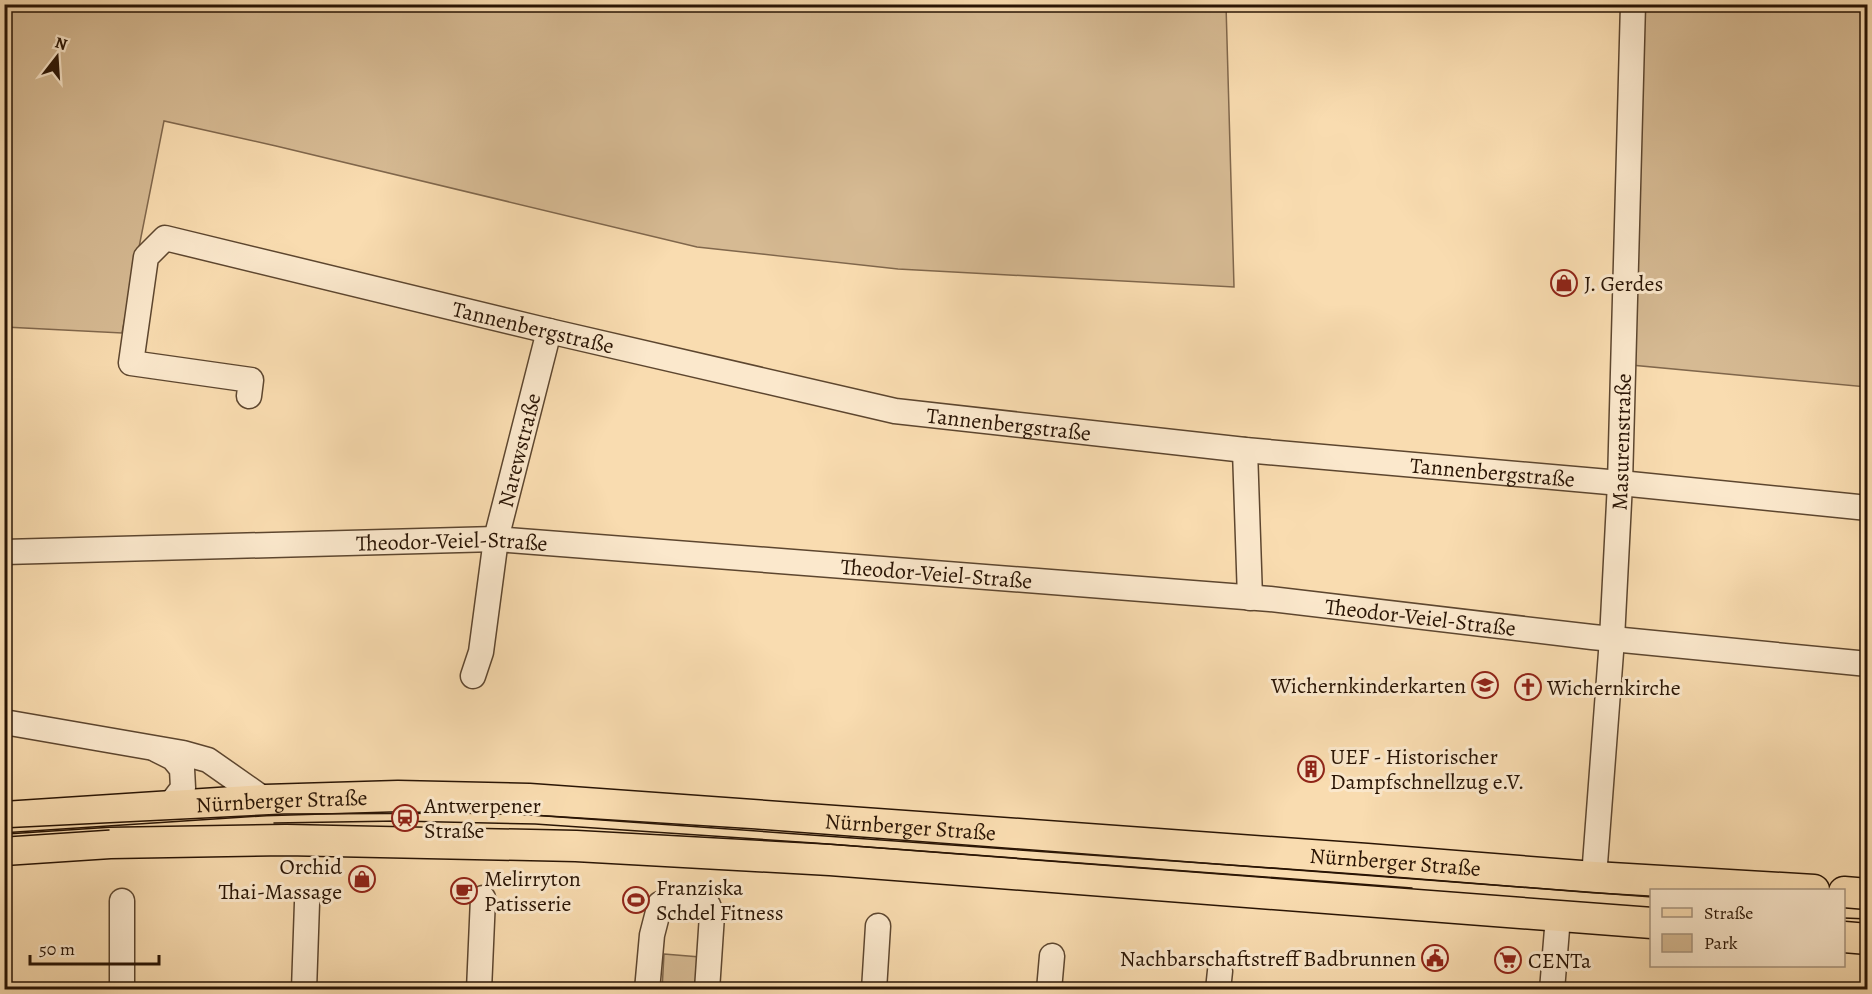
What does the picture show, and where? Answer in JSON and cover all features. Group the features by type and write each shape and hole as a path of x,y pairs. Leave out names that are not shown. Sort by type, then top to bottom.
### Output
{"main road":[{"name":"Nürnberger Straße","path":"4,817 265,800 398,796 529,799 1783,889"},
{"name":"Nürnberger Straße","path":"4,850 110,843 286,840 576,846 830,860 1650,923"},
{"path":"1845,892 1868,894"},
{"path":"1845,937 1868,939"}],"street":[{"name":"Masurenstraße","path":"1594,877 1612,639 1620,483 1633,4"},
{"name":"Tannenbergstraße","path":"249,396 251,380 131,363 146,257 165,238 549,331 895,411 1245,450 1620,483 1868,508"},
{"name":"Narewstraße","path":"473,676 481,652 496,539 549,331"},
{"path":"1245,450 1250,598"},
{"name":"Theodor-Veiel-Straße","path":"4,552 496,539 1270,599 1612,639 1868,664"},
{"path":"4,722 183,753 208,760 265,800"},
{"path":"155,749 173,758 182,769 183,788 170,805"},
{"path":"647,990 652,935 660,904 680,897 708,905 712,915 707,990"},
{"path":"478,990 483,898"},
{"path":"122,901 122,990"},
{"path":"304,990 307,903"},
{"path":"1552,990 1558,917"},
{"path":"874,990 878,926"},
{"path":"1049,990 1052,956"}],"green space":[{"path":"5,5 1226,5 1234,287 898,269 697,247 164,121 122,333 5,327"},
{"path":"1644,5 1867,5 1867,387 1631,365"},
{"path":"664,954 700,957 697,989 662,990"}],"tram line":[{"path":"4,828 284,814 498,813 755,829 1650,897"},
{"path":"274,823 399,821 535,824 1412,888"},
{"path":"4,837 109,830"},
{"path":"1845,918 1868,919"}],"place":[{"name":"J. Gerdes","path":"1564,283"},
{"name":"Wichernkinderkarten","path":"1485,685"},
{"name":"Wichernkirche","path":"1528,687"},
{"name":"UEF - Historischer Dampfschnellzug e.V.","path":"1311,769"},
{"name":"Antwerpener Straße","path":"405,818"},
{"name":"Orchid Thai-Massage","path":"362,879"},
{"name":"Melirryton Patisserie","path":"464,891"},
{"name":"Franziska Schdel Fitness","path":"636,900"},
{"name":"Nachbarschaftstreff Badbrunnen","path":"1435,958"},
{"name":"CENTa","path":"1508,960"}]}
